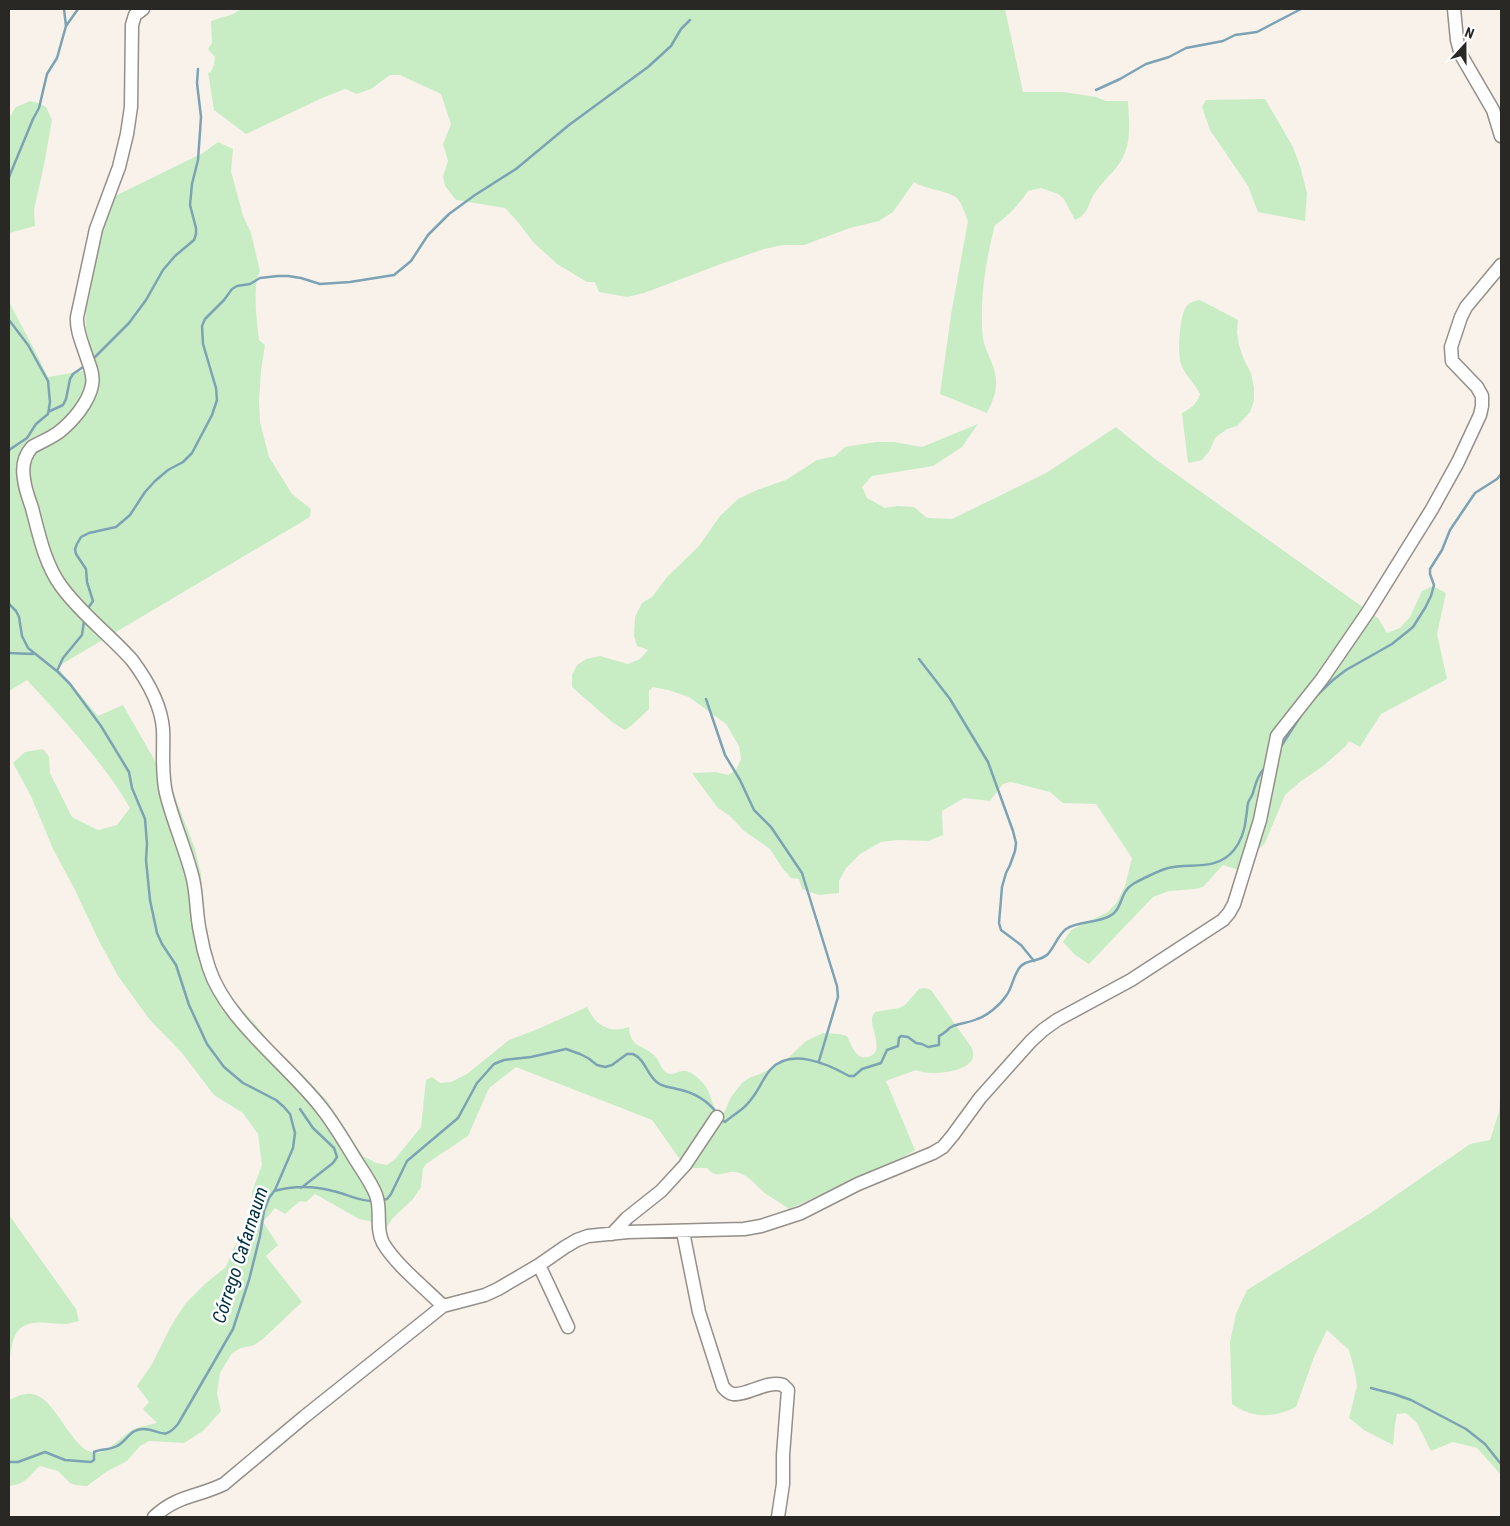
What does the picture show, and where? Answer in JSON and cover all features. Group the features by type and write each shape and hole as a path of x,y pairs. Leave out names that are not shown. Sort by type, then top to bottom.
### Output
{"street":[{"path":"143,9 135,15 132,25 131,107 127,134 119,167 96,229 77,316 77,328 92,376 90,394 73,419 58,432 28,451 24,462 24,480 47,560 56,579 70,597 132,660 157,703 163,728 163,771 166,792 190,867 195,891 199,931 209,970 218,989 244,1025 319,1104 377,1197 379,1232 386,1247 395,1259 443,1306"},
{"path":"1454,9 1460,55 1493,110 1501,136"},
{"path":"154,1517 164,1508 178,1500 224,1484 304,1417 443,1306 491,1292 539,1266 577,1240 588,1236 628,1232 683,1232 744,1229 761,1226 801,1212 858,1184 933,1153 953,1136 980,1098 1043,1030 1057,1020 1131,980 1223,920 1229,913 1237,895 1260,820 1277,736 1322,679 1368,612 1432,509 1458,462 1480,414 1482,396 1477,387 1452,361 1451,347 1466,306 1501,265"},
{"path":"612,1234 627,1218 661,1191 685,1165 717,1117"},
{"path":"683,1232 699,1312 723,1388 735,1394 773,1383 783,1384 788,1390 783,1455 783,1484 778,1517"},
{"path":"539,1266 568,1327"}],"green space":[{"path":"241,9 1005,9 1023,92 1063,92 1096,97 1106,101 1128,101 1128,144 1116,168 1098,189 1087,210 1079,218 1075,220 1064,199 1058,194 1041,188 1028,191 1013,210 995,225 989,248 982,296 983,340 994,368 996,379 996,388 987,413 940,394 951,315 968,221 957,198 914,182 893,212 879,221 850,228 804,245 783,245 764,249 644,293 627,297 599,292 595,282 587,282 557,264 534,243 505,208 456,200 445,186 443,176 448,161 443,144 451,124 441,94 400,75 390,75 371,89 357,94 345,89 246,134 214,110 208,72 210,73 214,65 215,57 208,49 212,43 211,21 233,14"},
{"path":"1265,99 1293,147 1300,166 1307,193 1305,221 1258,212 1248,186 1210,130 1202,107 1206,100"},
{"path":"30,101 46,107 52,120 34,210 35,226 9,233 9,118 16,107"},
{"path":"218,142 233,149 231,171 243,216 251,233 260,271 256,285 256,314 259,340 265,345 259,401 260,422 269,457 292,494 311,509 310,517 57,667 98,716 123,705 174,794 195,849 201,874 204,916 212,964 225,991 281,1056 302,1074 327,1101 363,1156 376,1163 387,1165 395,1159 421,1127 426,1080 432,1077 440,1083 451,1082 467,1074 509,1040 587,1007 594,1019 604,1026 615,1029 629,1027 630,1034 635,1043 656,1057 663,1070 667,1073 672,1074 684,1071 696,1076 706,1087 717,1114 724,1113 731,1097 742,1083 785,1061 806,1041 823,1033 847,1036 857,1054 863,1057 873,1055 877,1046 872,1024 875,1012 899,1008 905,1005 919,989 931,990 972,1048 973,1057 962,1068 937,1073 916,1070 886,1081 915,1150 789,1209 766,1194 743,1174 730,1172 715,1174 707,1168 686,1168 652,1120 516,1067 489,1088 468,1136 426,1164 423,1169 421,1187 413,1199 392,1219 386,1229 369,1221 359,1219 315,1194 306,1202 300,1201 285,1214 275,1208 263,1222 278,1245 266,1256 302,1302 263,1339 254,1345 241,1348 232,1353 220,1373 217,1393 221,1411 203,1431 184,1443 149,1441 140,1446 127,1461 106,1472 87,1486 70,1483 58,1471 40,1466 24,1481 9,1486 9,1400 15,1397 27,1394 37,1396 46,1402 80,1444 89,1451 99,1453 112,1446 134,1429 157,1423 143,1409 149,1402 137,1386 152,1364 171,1326 185,1304 206,1283 226,1267 233,1249 250,1225 252,1192 262,1165 258,1134 243,1113 214,1095 182,1053 150,1020 118,976 53,849 31,796 13,763 25,752 43,749 49,757 50,773 72,817 98,830 117,825 130,808 108,774 69,726 27,680 9,691 9,302 48,377 95,369 86,329 87,259 111,198 203,153"},
{"path":"1200,300 1238,320 1239,345 1251,373 1254,401 1250,412 1237,426 1227,429 1215,438 1210,450 1202,460 1188,463 1182,413 1193,405 1200,394 1181,364 1179,352 1180,335 1182,318 1187,305"},
{"path":"978,424 962,447 933,466 872,476 862,487 867,498 885,508 897,506 914,507 927,518 952,519 1046,473 1116,427 1155,459 1378,618 1387,633 1400,628 1410,617 1422,591 1433,586 1446,593 1437,634 1447,679 1381,714 1360,747 1349,741 1346,746 1322,767 1301,781 1285,795 1265,843 1256,852 1245,872 1223,865 1203,887 1169,891 1153,897 1089,964 1075,955 1063,942 1071,930 1108,912 1117,902 1125,886 1132,858 1096,804 1063,803 1050,792 1011,782 1003,784 990,801 964,798 942,811 943,835 928,841 898,840 881,842 860,854 846,868 839,881 839,893 819,895 802,889 799,879 791,878 770,849 744,831 731,817 717,807 692,773 716,772 728,775 736,770 741,759 739,746 726,724 689,697 653,687 649,691 649,709 625,730 612,722 572,687 572,675 577,665 586,659 600,656 628,664 640,659 648,650 637,646 634,636 635,617 642,603 652,597 667,577 699,546 720,516 738,499 786,480 817,460 835,456 845,447 876,442 894,442 922,447"},
{"path":"1501,1086 1501,1475 1477,1448 1453,1442 1431,1451 1417,1423 1406,1413 1397,1414 1393,1445 1364,1430 1349,1418 1357,1386 1355,1373 1349,1350 1327,1330 1314,1357 1296,1407 1272,1415 1264,1415 1248,1412 1232,1404 1230,1342 1236,1314 1247,1290 1369,1214 1470,1144 1490,1140 1499,1112"},
{"path":"9,1215 76,1309 79,1321 67,1324 35,1323 23,1327 14,1338 9,1365"}],"waterway":[{"name":"Córrego Cafarnaum","path":"9,177 39,108 47,74 57,58 66,26 64,9"},
{"path":"66,26 78,9"},
{"path":"1096,90 1146,64 1169,57 1186,48 1223,41 1235,35 1257,32 1301,9"},
{"path":"86,611 93,601 87,582 86,569 76,554 77,544 81,537 89,533 116,527 130,515 145,492 155,481 168,470 183,462 192,453 212,415 217,400 216,388 203,344 202,326 205,319 232,289 237,286 250,284 260,278 278,276 301,278 320,284 350,282 394,275 411,261 428,235 449,214 516,169 569,125 648,67 671,46 681,29 690,20"},
{"path":"92,360 129,323 146,300 163,270 175,256 194,240 196,228 190,205 192,184 198,160 201,117 197,83 198,69"},
{"name":"Córrego Cafarnaum","path":"9,320 28,345 48,381 50,402 48,414 36,424 27,438 9,450"},
{"path":"50,411 63,405 70,379 73,374 86,365"},
{"path":"1315,697 1346,670 1392,644 1413,627 1431,596 1434,585 1430,569 1442,550 1450,530 1475,493 1497,479 1501,474"},
{"name":"Córrego Cafarnaum","path":"9,604 19,617 22,636 28,648 70,684 101,726 129,772 132,788 145,819 146,860 150,900 157,933 176,965 189,1005 207,1044 224,1067 243,1083 276,1100 284,1107 290,1114 295,1133 293,1148 264,1211 249,1280 233,1329 178,1424 165,1433 143,1429 135,1431 117,1446 94,1452 94,1460 91,1462 65,1460 45,1452 18,1462 9,1462"},
{"path":"57,671 63,658 82,635 84,621"},
{"path":"9,653 33,654"},
{"path":"919,659 950,699 988,762 1016,843 1002,887 999,923 1001,930 1021,945 1034,961"},
{"path":"706,699 725,755 740,780 754,810 771,827 802,873 837,986 838,997 819,1061"},
{"path":"1280,748 1300,717"},
{"path":"721,1120 725,1122 747,1105 770,1070 778,1063 798,1059 809,1060 831,1067 849,1076 854,1076 862,1069 881,1063 887,1050 898,1046 901,1036 908,1037 916,1043 928,1047 939,1045 939,1036 951,1027 981,1018 989,1013 1006,996 1021,966 1027,962 1045,957 1061,934 1071,926 1102,919 1113,914 1119,907 1126,891 1133,884 1168,868 1212,864 1227,857 1241,839 1248,803 1261,772 1266,766"},
{"path":"383,1200 387,1199 391,1194 407,1161 458,1118 477,1083 494,1064 504,1060 531,1057 566,1049 588,1058 597,1065 605,1067 612,1065 627,1054 633,1054 641,1060 658,1083 694,1094 709,1104 717,1113"},
{"path":"300,1109 313,1128 334,1148 337,1157 333,1163 301,1188"},
{"path":"274,1191 296,1187 311,1187 372,1201"},
{"path":"1371,1388 1411,1400 1466,1429 1485,1444 1501,1464"}]}
